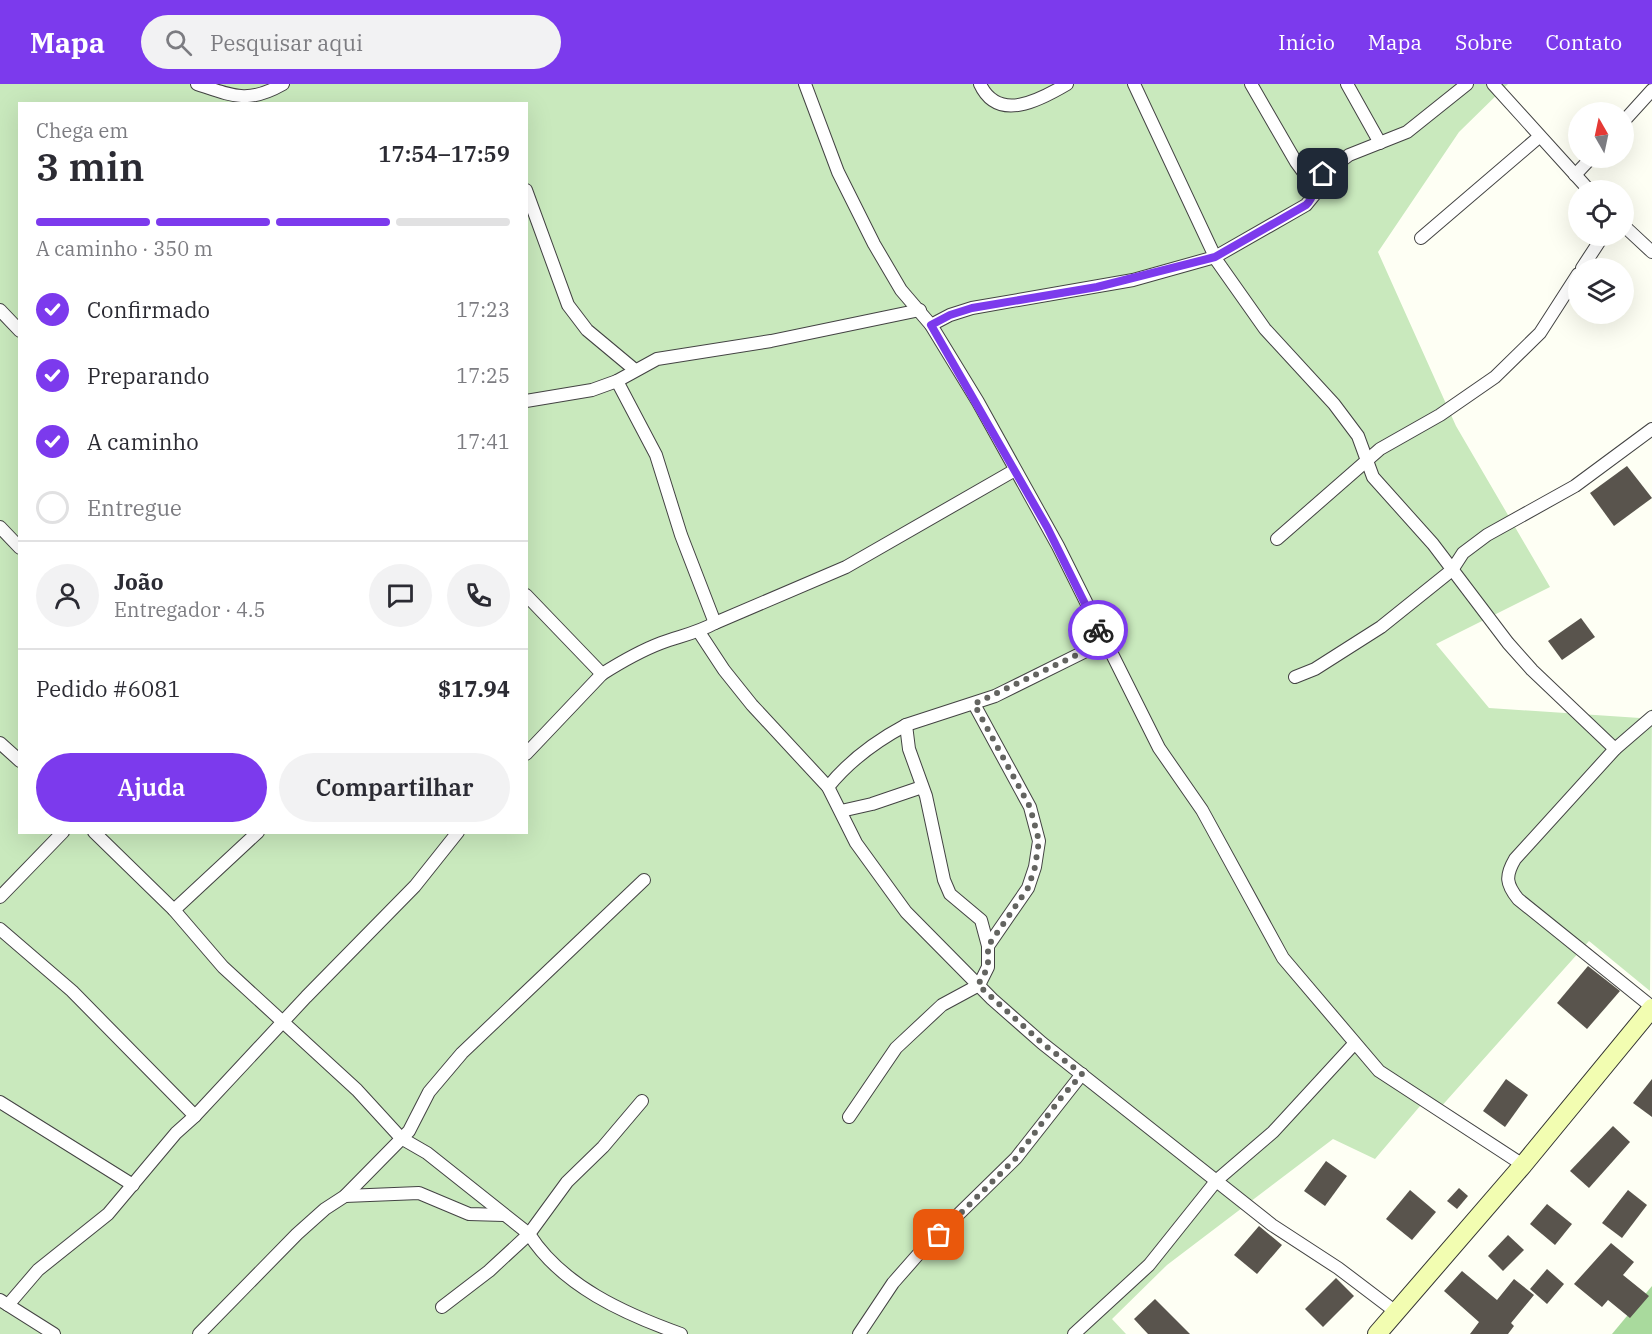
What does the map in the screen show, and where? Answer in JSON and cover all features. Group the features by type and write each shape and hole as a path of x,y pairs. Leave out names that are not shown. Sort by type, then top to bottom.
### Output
{"main road":[{"path":"1377,1334 1523,1165 1652,1008"}],"street":[{"path":"197,84 239,98 268,93 283,84"},
{"path":"805,84 838,172 869,233 901,290 931,325 1016,470 1058,546 1159,748 1202,810 1283,958 1379,1071 1523,1165"},
{"path":"980,84 985,94 996,104 1021,106 1067,84"},
{"path":"1134,84 1215,257 1265,329 1334,404 1358,435 1373,477 1433,544 1532,670 1615,748"},
{"path":"1251,84 1296,162 1315,188"},
{"path":"1347,84 1380,143"},
{"path":"931,325 950,315 972,308 1133,280 1215,257 1306,205 1315,194 1319,178 1349,154 1380,143 1420,123 1467,84"},
{"path":"1493,84 1580,180"},
{"path":"1634,110 1652,90"},
{"path":"1420,238 1539,137"},
{"path":"1575,175 1582,168"},
{"path":"528,195 568,305 588,330 635,370"},
{"path":"1634,235 1652,252"},
{"path":"1277,539 1380,449 1440,415 1503,370 1540,333 1568,290"},
{"path":"0,310 18,329"},
{"path":"528,401 571,396 617,381 657,359 771,341 920,310"},
{"path":"617,381 656,455 681,535 715,623"},
{"path":"1294,677 1315,669 1381,627 1452,570 1463,553 1487,535 1575,486 1652,429"},
{"path":"528,752 603,674 623,660 663,642 699,632 846,567 1016,470"},
{"path":"0,527 18,546"},
{"path":"528,597 603,674"},
{"path":"699,632 724,670 752,705 828,788 856,843 906,912 978,985 1042,1043 1272,1226 1338,1268 1396,1312"},
{"path":"828,788 842,770 864,752 906,725 974,704 1104,642"},
{"path":"974,704 1030,807 1039,841 1035,867 1028,888 988,946"},
{"path":"849,1117 903,1041 942,1005 978,985 988,967 988,946 981,920 946,887 922,787 909,749 906,725"},
{"path":"1649,725 1615,748 1515,859 1508,871 1507,881 1518,899 1652,1008"},
{"path":"0,743 18,759"},
{"path":"841,811 872,804 922,787"},
{"path":"0,897 61,834"},
{"path":"96,834 174,910 223,967 357,1090 401,1138 428,1153 529,1234 548,1259 601,1299 639,1319 681,1334"},
{"path":"174,910 256,834"},
{"path":"54,1334 4,1303 38,1270 108,1214 176,1133 416,886 456,834"},
{"path":"199,1334 297,1234 325,1209 345,1196 416,1122 429,1092 462,1053 644,880"},
{"path":"0,929 72,992 195,1116"},
{"path":"1074,1334 1149,1265 1217,1180 1273,1132 1354,1044"},
{"path":"859,1334 893,1283 922,1250 1016,1158 1060,1099 1082,1074"},
{"path":"442,1307 489,1271 529,1234 567,1182 603,1148 642,1101"},
{"path":"0,1102 133,1185"},
{"path":"345,1196 418,1193 431,1197 456,1211 489,1216 504,1215"}],"green space":[{"path":"0,84 1508,84 1459,132 1378,252 1456,426 1550,587 1436,644 1489,708 1640,718 1652,709 1650,991 1589,941 1439,1109 1426,1099 1375,1159 1333,1139 1167,1265 1112,1319 1126,1334 0,1334"},
{"path":"1652,1286 1652,1334 1612,1334"}],"building":[{"path":"1627,466 1652,498 1614,526 1590,493"},
{"path":"1581,618 1595,637 1562,660 1548,641"},
{"path":"1588,966 1620,991 1587,1029 1557,1003"},
{"path":"1506,1079 1528,1095 1505,1127 1483,1111"},
{"path":"1652,1079 1652,1117 1633,1103"},
{"path":"1613,1126 1630,1142 1589,1188 1570,1171"},
{"path":"1326,1161 1347,1176 1325,1206 1304,1191"},
{"path":"1459,1188 1468,1196 1457,1209 1447,1201"},
{"path":"1410,1190 1436,1212 1412,1240 1386,1219"},
{"path":"1628,1190 1647,1205 1622,1238 1602,1223"},
{"path":"1547,1204 1572,1224 1555,1245 1530,1224"},
{"path":"1259,1226 1282,1245 1257,1274 1234,1255"},
{"path":"1508,1235 1524,1250 1503,1271 1488,1256"},
{"path":"1611,1243 1634,1262 1623,1275 1649,1296 1630,1318 1608,1300 1602,1307 1574,1284"},
{"path":"1547,1269 1564,1284 1547,1304 1530,1289"},
{"path":"1462,1271 1497,1300 1514,1279 1534,1295 1511,1323 1514,1326 1508,1334 1470,1334 1479,1322 1444,1291"},
{"path":"1336,1278 1354,1296 1323,1327 1305,1309"},
{"path":"1155,1299 1190,1334 1148,1334 1134,1319"}],"way so far":[{"path":"939,1235 1016,1158 1060,1099 1082,1074 1042,1043 978,985 988,967 988,946 1028,888 1035,867 1039,841 1030,807 974,704 995,696 1104,642 1098,630"}],"route":[{"path":"1098,630 1058,546 978,402 931,325 950,315 972,308 1133,280 1183,264 1215,257 1306,205 1312,200 1317,181 1323,174"}]}
